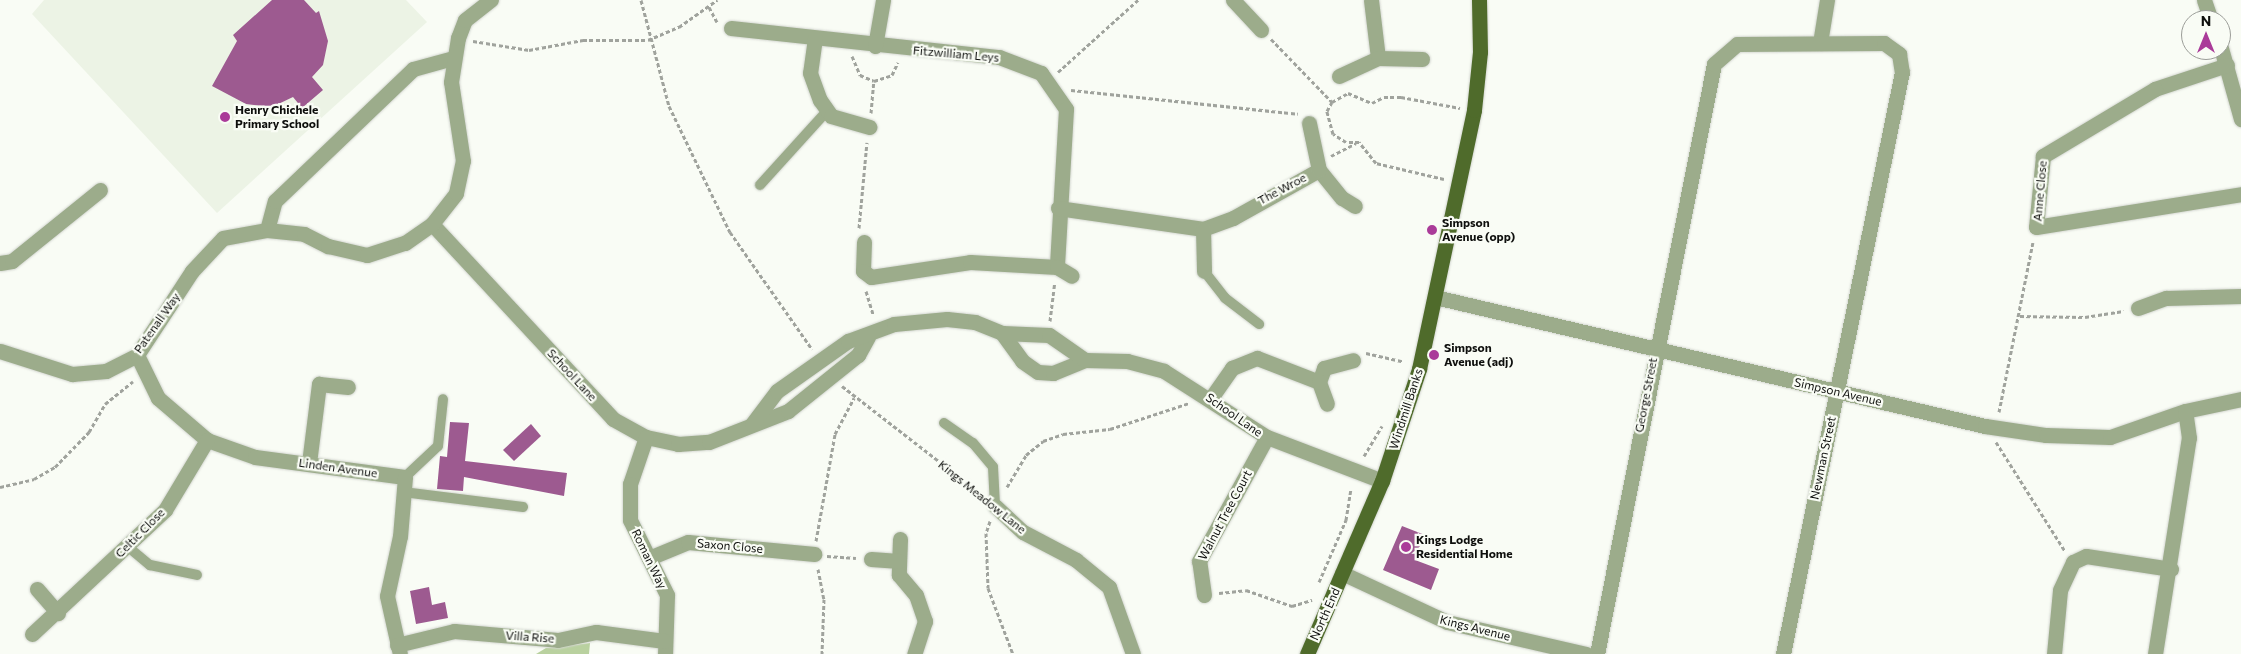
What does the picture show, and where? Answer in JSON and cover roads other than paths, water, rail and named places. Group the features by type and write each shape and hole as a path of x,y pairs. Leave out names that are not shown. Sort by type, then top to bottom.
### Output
{"main road":[{"name":"Windmill Banks","path":"1342,574 1382,481 1413,392 1460,182 1474,110 1480,52 1478,0"},
{"name":"North End","path":"1307,654 1342,574"}],"street":[{"path":"453,58 413,69 275,201 267,230 304,234 328,246 367,254 404,243 432,224 456,193 463,161 452,82 453,58 465,20 491,0"},
{"path":"875,46 883,0"},
{"path":"1233,0 1262,30"},
{"path":"1371,0 1378,58"},
{"path":"1820,43 1827,0"},
{"name":"Fitzwilliam Leys","path":"731,28 875,46 999,57 1033,68 1052,85 1066,109 1067,134 1058,208 1057,268"},
{"path":"815,38 810,73 827,111 850,124 869,127"},
{"name":"George Street","path":"1597,654 1655,350 1714,64 1737,44 1820,43"},
{"name":"Newman Street","path":"1783,654 1902,72 1898,54 1884,43 1820,43"},
{"path":"1339,76 1378,58 1422,59"},
{"path":"2225,60 2241,119"},
{"name":"Anne Close","path":"2227,65 2155,89 2043,156 2036,227 2241,194"},
{"name":"The Wroe","path":"1058,208 1202,229 1233,218 1318,167 1312,118"},
{"path":"1318,167 1342,198 1355,206"},
{"path":"0,263 12,261 100,190"},
{"name":"School Lane","path":"432,224 614,419 646,437 678,444 709,442 788,411 858,355 868,336"},
{"path":"1202,229 1204,271"},
{"name":"Patenall Way","path":"0,350 72,374 106,371 137,355 192,271 223,238 267,230"},
{"path":"864,242 863,271 882,279 925,267 970,262 1057,268 1072,276"},
{"path":"2138,308 2166,298 2241,296"},
{"name":"Simpson Avenue","path":"1435,297 1836,391 1996,427 2046,435 2110,437 2185,411 2241,399"},
{"name":"School Lane","path":"751,425 777,392 848,341 868,336 894,324 948,319 975,322 1002,333"},
{"path":"1002,333 1048,334 1085,360"},
{"path":"1002,333 1022,361 1038,372 1053,373 1085,360"},
{"name":"Linden Avenue","path":"137,355 158,398 207,440 256,456 309,463 404,485"},
{"path":"1211,398 1232,368 1257,358 1319,382"},
{"name":"School Lane","path":"1085,360 1127,361 1164,371 1211,398 1267,437 1382,481"},
{"path":"1327,404 1319,382 1324,368 1353,360"},
{"path":"309,463 319,384 348,387"},
{"path":"2155,654 2171,569 2189,438 2185,411"},
{"name":"Roman Way","path":"646,437 630,484 630,520 667,596 665,648"},
{"name":"Walnut Tree Court","path":"1204,595 1199,561 1267,437"},
{"name":"Celtic Close","path":"32,634 58,613 165,510 207,440"},
{"path":"399,649 387,596 404,485"},
{"name":"Kings Meadow Lane","path":"995,506 1023,532 1076,560 1109,587 1132,654"},
{"path":"900,539 899,575 916,596 924,621 914,654"},
{"name":"Saxon Close","path":"649,558 688,542 814,554"},
{"path":"2054,654 2060,590 2073,562 2086,556 2171,569"},
{"path":"871,559 899,561"},
{"name":"Kings Avenue","path":"1342,574 1447,622 1586,654"},
{"path":"37,589 58,613"},
{"name":"Villa Rise","path":"399,649 454,631 558,640 596,632 665,648"}],"lane":[{"path":"760,185 827,111"},
{"path":"1204,271 1225,298 1259,324"},
{"path":"404,485 438,446 443,399"},
{"path":"944,423 973,443 992,467 995,506"},
{"path":"404,485 523,507"},
{"path":"127,546 150,565 197,575"}],"place":[{"name":"Henry Chichele Primary School","path":"225,117"},
{"name":"Simpson Avenue (opp)","path":"1432,230"},
{"name":"Simpson Avenue (adj)","path":"1434,355"},
{"name":"Kings Lodge Residential Home","path":"1406,547"}]}
